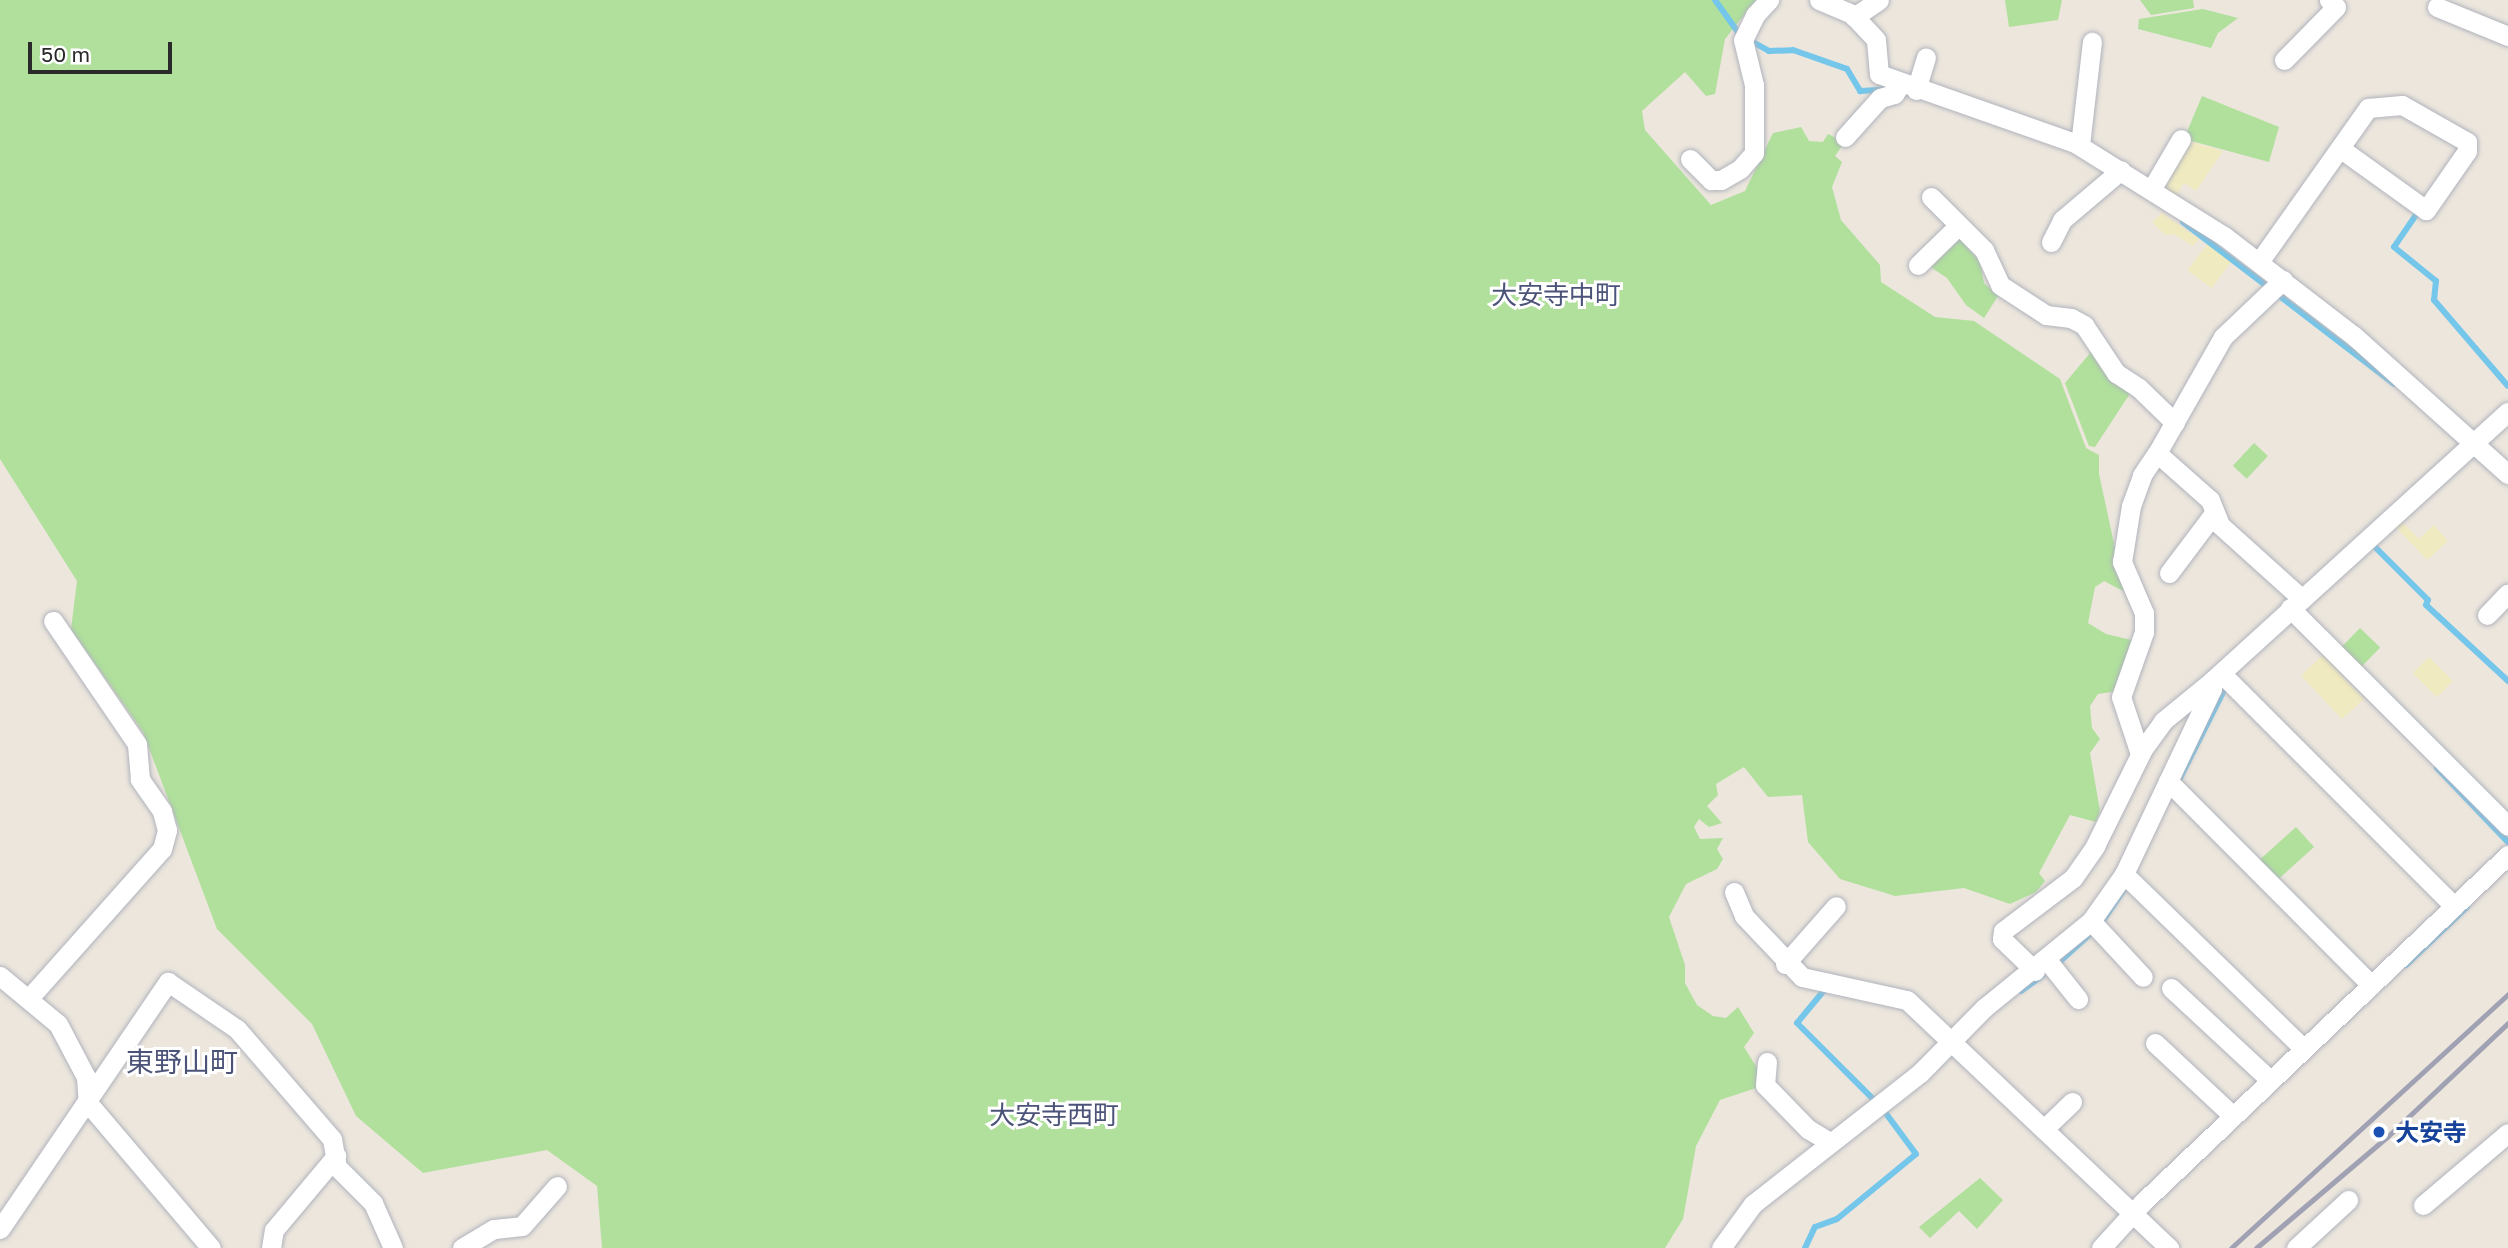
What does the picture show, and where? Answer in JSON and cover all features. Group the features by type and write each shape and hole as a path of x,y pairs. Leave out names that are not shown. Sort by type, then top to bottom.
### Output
{"street":[{"path":"1690,159 1711,180 1721,180 1740,169 1754,153 1754,85 1744,38 1769,0"},
{"path":"1819,0 1854,17 1876,40 1879,74 1902,89 2080,145 2117,174 2151,190 2259,262 2277,286 2508,474"},
{"path":"1854,17 1879,0"},
{"path":"2284,60 2336,7 2329,0"},
{"path":"2437,8 2508,36"},
{"path":"2080,145 2092,42"},
{"path":"1845,137 1880,97 1902,89 1926,57"},
{"path":"2259,262 2368,108 2402,105 2467,142 2468,151 2426,210 2341,149"},
{"path":"2151,190 2181,139"},
{"path":"2051,242 2062,220 2117,174"},
{"path":"1931,197 1957,227 1984,250 2000,285 2046,315 2071,318 2084,325 2116,373 2175,423"},
{"path":"1917,264 1957,227"},
{"path":"2140,754 2121,697 2144,632 2144,613 2125,575 2123,562 2131,506 2142,475 2224,337 2277,286"},
{"path":"2078,999 2047,967 2002,939 2003,931 2073,878 2095,846 2140,754 2163,721 2222,678 2508,412"},
{"path":"2157,453 2210,500 2220,525 2296,609 2508,826"},
{"path":"2169,573 2215,512"},
{"path":"2487,615 2508,593"},
{"path":"30,998 162,849 167,830 162,811 140,779 137,744 53,621"},
{"path":"1721,1248 1753,1204 1828,1142 1920,1073 1984,1008 2047,967 2095,925 2128,878 2222,678"},
{"path":"2222,678 2454,906"},
{"path":"2173,786 2371,985"},
{"path":"2101,1248 2133,1213 2303,1048 2508,855"},
{"path":"2128,878 2303,1048"},
{"path":"1734,892 1744,916 1785,964 1815,981 1842,982 1908,1000 2169,1248"},
{"path":"1785,964 1836,906"},
{"path":"2095,925 2143,977"},
{"path":"0,976 30,998 58,1024 77,1055 86,1077 88,1103 211,1248"},
{"path":"0,1229 88,1103 167,982 237,1029 332,1139 337,1167 373,1203 393,1248"},
{"path":"2171,988 2270,1080"},
{"path":"2155,1042 2233,1116"},
{"path":"1767,1062 1765,1085 1808,1129 1828,1142"},
{"path":"2044,1129 2072,1102"},
{"path":"2423,1205 2506,1138"},
{"path":"271,1248 274,1230 336,1156"},
{"path":"462,1248 495,1229 522,1226 557,1186"},
{"path":"2296,1248 2348,1200"}],"green space":[{"path":"0,0 1756,0 1725,39 1715,94 1706,96 1685,72 1642,111 1645,130 1711,205 1745,191 1773,133 1801,127 1809,141 1823,142 1828,134 1836,138 1842,146 1835,156 1842,162 1832,187 1841,220 1880,265 1881,282 1935,317 1974,321 2060,379 2086,448 2099,455 2099,474 2118,562 2128,587 2123,591 2104,581 2095,587 2088,623 2106,634 2136,641 2118,691 2098,694 2090,706 2092,728 2100,739 2090,753 2100,811 2096,822 2070,815 2039,873 2045,881 2036,892 2010,904 1964,888 1895,896 1840,879 1808,842 1802,795 1768,797 1744,767 1716,784 1718,795 1707,806 1722,823 1709,827 1699,819 1694,827 1700,839 1723,838 1717,849 1723,859 1717,869 1686,884 1669,917 1685,965 1685,983 1697,1005 1713,1016 1726,1018 1738,1007 1754,1033 1744,1047 1761,1074 1756,1088 1720,1100 1696,1146 1683,1219 1665,1248 602,1248 597,1186 547,1150 423,1173 356,1116 312,1024 217,929 143,732 71,629 77,581 0,459"},
{"path":"2005,0 2062,0 2058,20 2009,27"},
{"path":"2140,0 2193,0 2194,8 2151,15"},
{"path":"2203,9 2238,18 2218,33 2211,48 2138,29 2139,19"},
{"path":"2202,96 2279,127 2269,162 2184,139"},
{"path":"1958,237 1980,262 1984,283 1998,296 1984,318 1966,305 1947,278 1926,264"},
{"path":"2091,352 2131,392 2095,447 2089,446 2065,383"},
{"path":"2254,443 2268,456 2247,479 2233,466"},
{"path":"2360,628 2380,647 2357,671 2337,652"},
{"path":"2296,827 2314,847 2277,881 2259,860"},
{"path":"1980,1178 2003,1200 1977,1229 1959,1211 1930,1238 1919,1227"}],"sand":[{"path":"2184,140 2223,151 2196,191 2184,183 2173,200 2154,188"},
{"path":"2162,213 2199,239 2193,246 2174,234 2165,235 2152,222"},
{"path":"2208,243 2232,261 2211,288 2188,270"},
{"path":"2400,520 2419,539 2434,525 2448,541 2427,560 2395,526"},
{"path":"2323,655 2364,699 2342,719 2301,675"},
{"path":"2429,657 2453,681 2437,697 2413,673"}],"waterway":[{"path":"1715,0 1740,35 1769,51 1793,50 1847,69 1860,91 1882,90"},
{"path":"2418,212 2394,247 2436,281 2434,300 2508,386"},
{"path":"2183,222 2394,384"},
{"path":"2372,544 2428,600 2426,605 2508,681"},
{"path":"2177,784 2227,684"},
{"path":"2437,768 2508,842"},
{"path":"2056,965 2100,925 2129,882"},
{"path":"2406,965 2467,907"},
{"path":"2021,991 2042,976"},
{"path":"1826,988 1797,1023 1873,1099"},
{"path":"1805,1248 1815,1227 1837,1219 1916,1154 1882,1108"}],"railway":[{"path":"2231,1248 2508,994"},
{"path":"2256,1248 2387,1137 2508,1023"}],"place":[{"name":"大安寺","path":"2379,1132"}],"district":[{"name":"大安寺中町","path":"1556,295"},
{"name":"東野山町","path":"182,1062"},
{"name":"大安寺西町","path":"1054,1115"}]}
